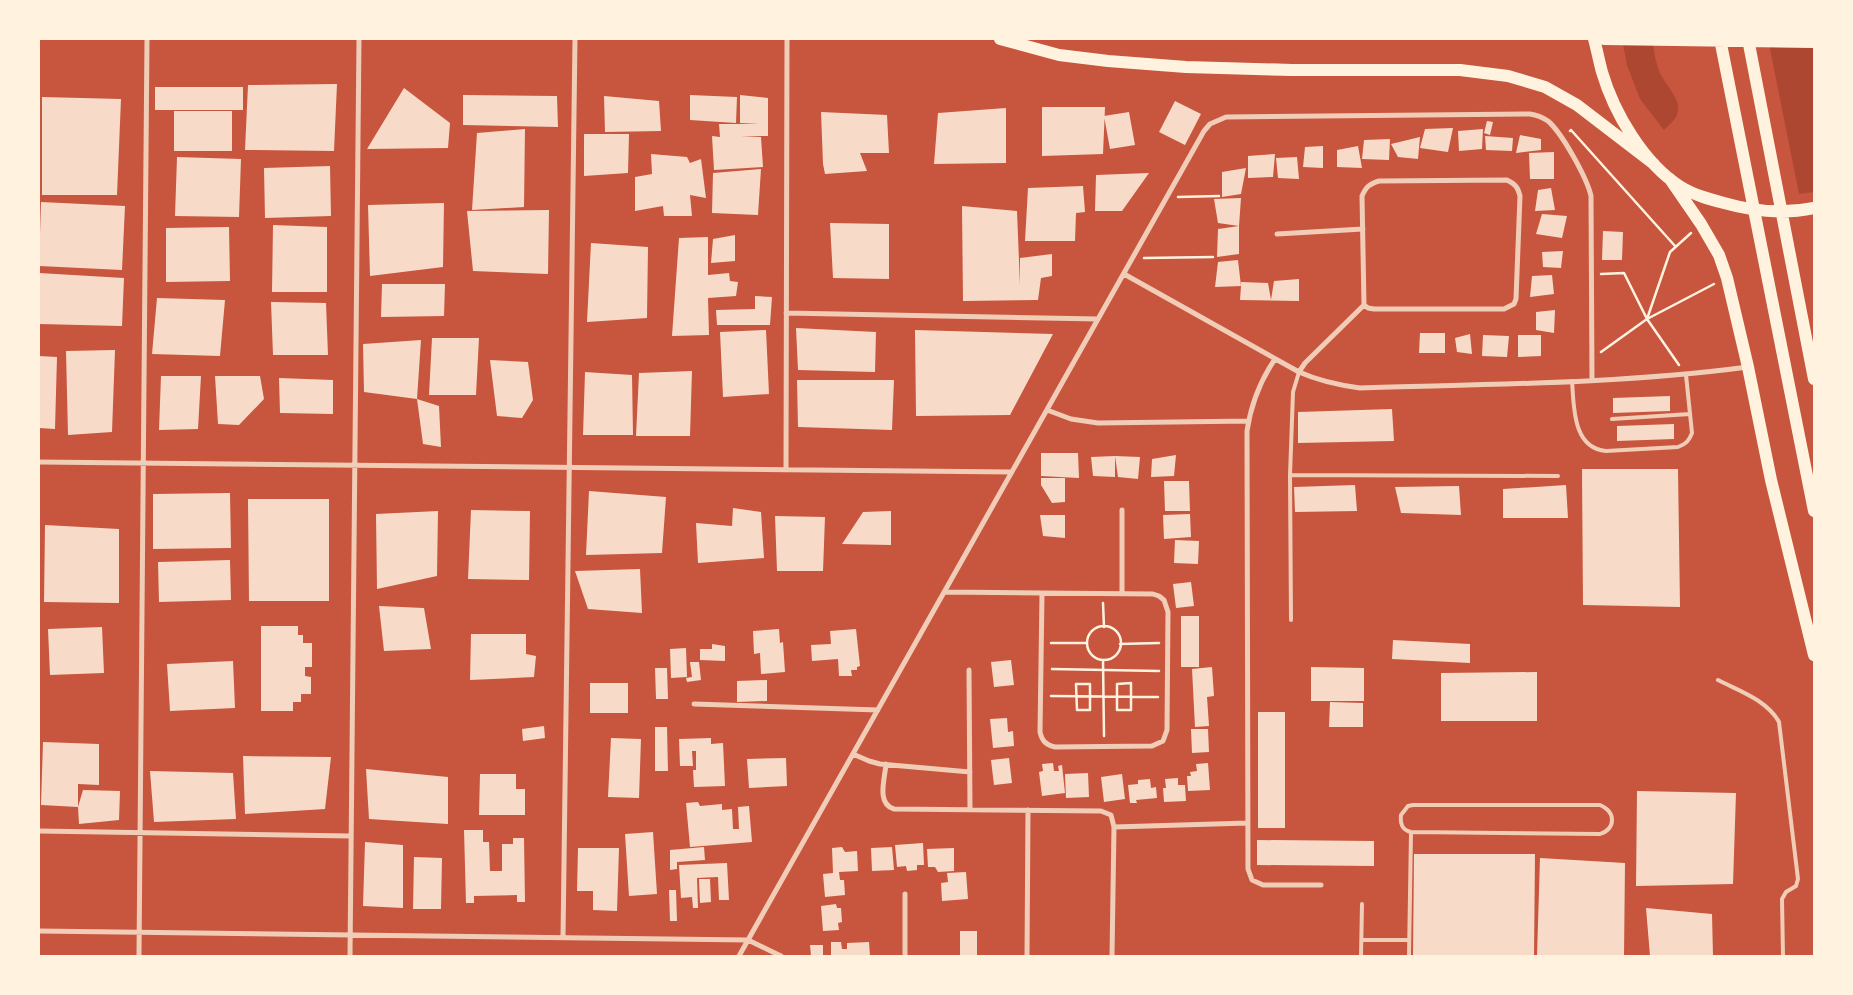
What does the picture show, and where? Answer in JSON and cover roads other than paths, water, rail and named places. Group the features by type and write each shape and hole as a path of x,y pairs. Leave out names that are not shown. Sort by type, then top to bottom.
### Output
{"highway":[{"path":"1000,39 1059,55 1186,67 1292,70 1460,70 1508,76 1546,87 1569,101 1654,164 1670,179 1700,196 1739,207 1767,211 1813,208"},
{"path":"1594,39 1602,73 1618,112 1634,138 1654,164"},
{"path":"1604,39 1814,42"},
{"path":"1720,39 1814,510"},
{"path":"1748,39 1814,379"},
{"path":"1670,179 1701,224 1718,255 1727,278 1748,367 1771,480 1814,655"}],"street":[{"path":"139,956 147,39"},
{"path":"350,956 359,39"},
{"path":"563,938 575,39"},
{"path":"786,470 787,39"},
{"path":"739,956 1166,198 1204,131 1210,124 1226,117 1530,114 1541,116 1549,122 1561,139 1584,176 1591,196 1592,380"},
{"path":"1299,372 1305,363 1364,304 1362,196 1365,188 1371,183 1379,181 1507,180 1514,183 1518,188 1516,299 1514,304 1504,309 1374,309 1368,308 1364,304"},
{"path":"1278,234 1363,229"},
{"path":"1124,274 1299,372 1329,383 1360,388 1686,375 1748,367"},
{"path":"786,313 1098,319"},
{"path":"1275,359 1260,382 1247,431 1248,869 1252,880 1263,885 1321,885"},
{"path":"1047,410 1071,419 1098,423 1249,421"},
{"path":"39,462 1012,472"},
{"path":"1122,510 1122,593"},
{"path":"945,592 1122,593 1159,596 1164,600 1168,612 1167,730 1163,741 1152,746 1055,747 1044,743 1040,732 1042,594"},
{"path":"969,670 970,810"},
{"path":"694,704 878,710"},
{"path":"853,754 869,761 886,764 970,772"},
{"path":"886,764 883,798 890,808 1107,812 1114,820 1112,956"},
{"path":"1027,956 1028,810"},
{"path":"1114,827 1248,823"},
{"path":"39,831 351,836"},
{"path":"905,894 905,956"},
{"path":"39,931 748,940 781,956"}],"lane":[{"path":"1291,620 1290,475 1293,392 1299,372"},
{"path":"1572,381 1575,423 1590,444 1600,450 1678,447 1689,440 1692,433 1686,375"},
{"path":"1612,419 1690,414"},
{"path":"1290,475 1558,476"},
{"path":"1718,680 1770,708 1779,722 1798,879 1796,886 1786,892 1782,899 1783,956"},
{"path":"1414,805 1600,805 1607,808 1613,820 1607,831 1600,834 1411,832 1406,831 1402,827 1401,815 1408,806 1414,805"},
{"path":"1409,956 1411,832"},
{"path":"1361,956 1362,904"},
{"path":"1362,940 1409,940"}]}
